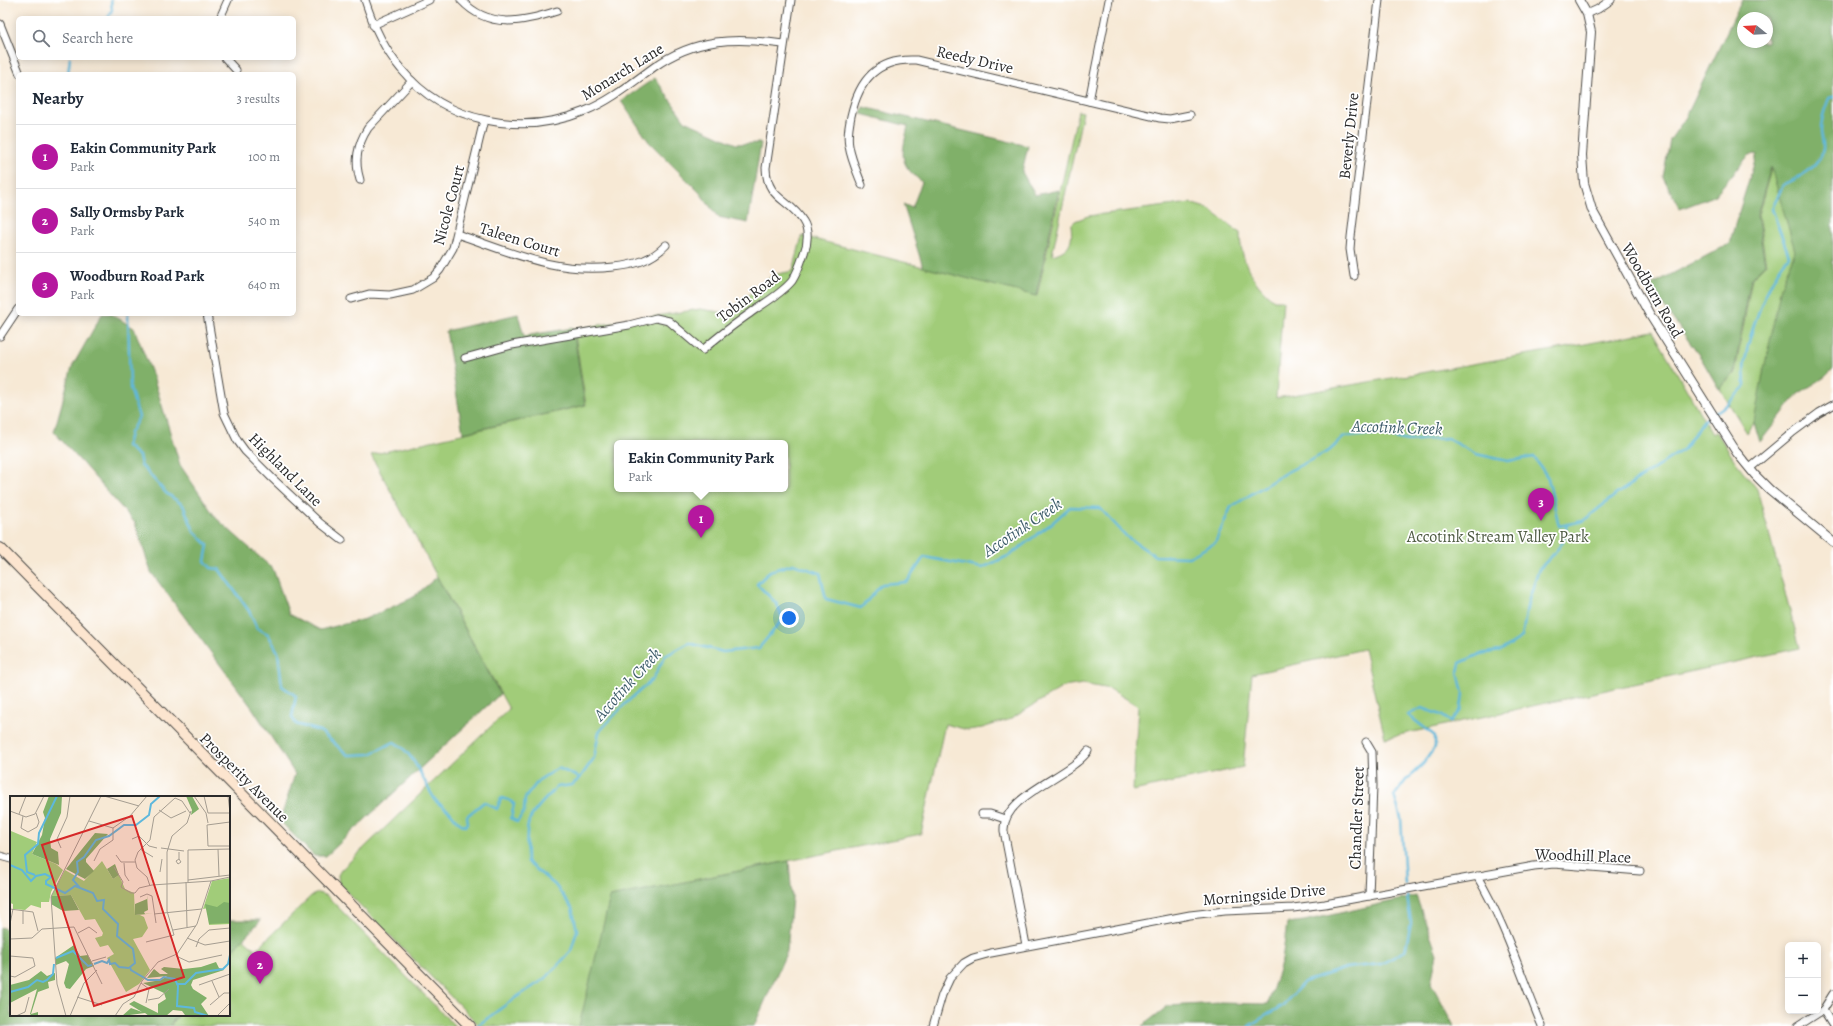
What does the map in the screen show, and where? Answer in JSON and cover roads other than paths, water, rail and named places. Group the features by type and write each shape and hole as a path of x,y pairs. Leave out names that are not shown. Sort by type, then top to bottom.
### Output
{"main road":[{"name":"Prosperity Avenue","path":"0,548 466,1022"}],"street":[{"path":"221,16 228,0"},
{"name":"Monarch Lane","path":"365,0 373,25 390,55 412,81 440,102 455,110 484,120 521,124 546,122 572,116 604,102 672,56 703,44 736,39 784,44"},
{"path":"373,25 429,0"},
{"path":"461,0 473,10 484,16 507,22 531,20 557,11"},
{"name":"Tobin Road","path":"465,358 512,345 629,325 656,318 669,321 703,350 723,333 771,300 789,284 797,273 806,248 806,226 796,212 770,188 766,178 766,168 791,0"},
{"path":"1088,101 1109,0"},
{"name":"Beverly Drive","path":"1354,276 1350,249 1351,237 1379,0"},
{"name":"Woodburn Road","path":"1579,0 1587,14 1591,32 1591,50 1583,124 1582,155 1587,196 1599,225 1650,315 1721,429 1750,468 1770,490 1833,542"},
{"path":"1587,14 1598,9 1611,0"},
{"path":"0,24 19,72"},
{"path":"227,60 236,70"},
{"name":"Reedy Drive","path":"862,185 849,148 848,138 854,104 858,92 871,74 882,66 895,61 916,60 1160,118 1190,115"},
{"path":"360,180 356,165 356,156 363,137 368,128 412,81"},
{"name":"Nicole Court","path":"351,299 370,294 401,294 424,284 433,278 448,259 456,234 484,120"},
{"name":"Taleen Court","path":"456,234 543,264 583,269 621,266 643,261 656,254 666,245"},
{"path":"0,336 16,312"},
{"name":"Highland Lane","path":"207,316 224,413 237,440 245,451 272,478 320,523 342,540"},
{"path":"1750,468 1808,421 1833,405"},
{"name":"Chandler Street","path":"1366,742 1372,752 1373,785 1369,896"},
{"path":"1026,945 1004,831 1005,819 1018,802 1078,762 1088,751"},
{"path":"982,814 990,814 1005,819"},
{"path":"0,856 10,859"},
{"name":"Woodhill Place","path":"1477,876 1528,866 1554,864 1640,871"},
{"path":"1477,876 1493,904 1504,928 1524,983 1542,1026"},
{"name":"Morningside Drive","path":"933,1026 944,988 956,970 973,958 1026,945 1190,915 1225,911 1292,908 1369,896 1477,876"},
{"path":"1798,1026 1823,1010 1833,994"},
{"path":"1823,1010 1833,1026"}],"waterway":[{"path":"109,16 112,10 111,0"},
{"path":"68,72 70,60"},
{"name":"Accotink Creek","path":"477,1026 515,998 545,979 571,951 577,930 572,908 555,885 527,862 526,842 531,817 557,787 572,785 580,778 594,758 599,732 626,703 653,679 665,656 689,643 723,652 759,648 783,619 777,604 757,584 770,571 793,564 820,573 826,599 861,608 882,584 907,582 924,557 982,568 1010,555 1052,523 1070,507 1100,508 1127,537 1155,556 1189,557 1215,543 1231,507 1285,473 1329,451 1344,437 1379,434 1407,441 1447,438 1476,454 1508,461 1534,457 1548,478 1559,526 1583,521 1618,493 1684,449 1703,421 1728,404 1745,386 1744,364 1755,321 1774,277 1789,256 1772,209 1783,185 1808,172 1818,162 1823,149 1821,131 1822,118 1829,98 1833,97"},
{"path":"128,316 130,388 139,417 130,433 127,446 139,456 141,465 166,493 183,505 194,531 208,545 205,561 211,568 219,569 249,611 257,628 268,634 278,652 282,686 296,696 292,717 296,724 320,731 348,755 370,754 394,742 408,753 436,801 450,812 455,819 466,826 468,823 467,816 484,802 497,809 501,798 509,800 514,804 511,818 517,822 524,812 525,798 539,780 558,768 580,778"},
{"path":"1405,884 1401,818 1394,796 1406,780 1423,764 1435,747 1435,736 1408,715 1422,708 1441,715 1451,722 1461,709 1463,693 1458,672 1460,663 1480,654 1500,651 1522,637 1528,602 1539,569 1563,542 1567,524"},
{"path":"1249,1026 1283,1005 1304,982 1346,968 1381,964 1405,951 1411,923 1407,896"}],"place":[{"name":"Woodburn Road Park","path":"1541,521"},
{"name":"Eakin Community Park","path":"701,538"},
{"name":"Sally Ormsby Park","path":"260,984"}],"park label":[{"name":"Accotink Stream Valley Park","path":"1498,536"}]}
